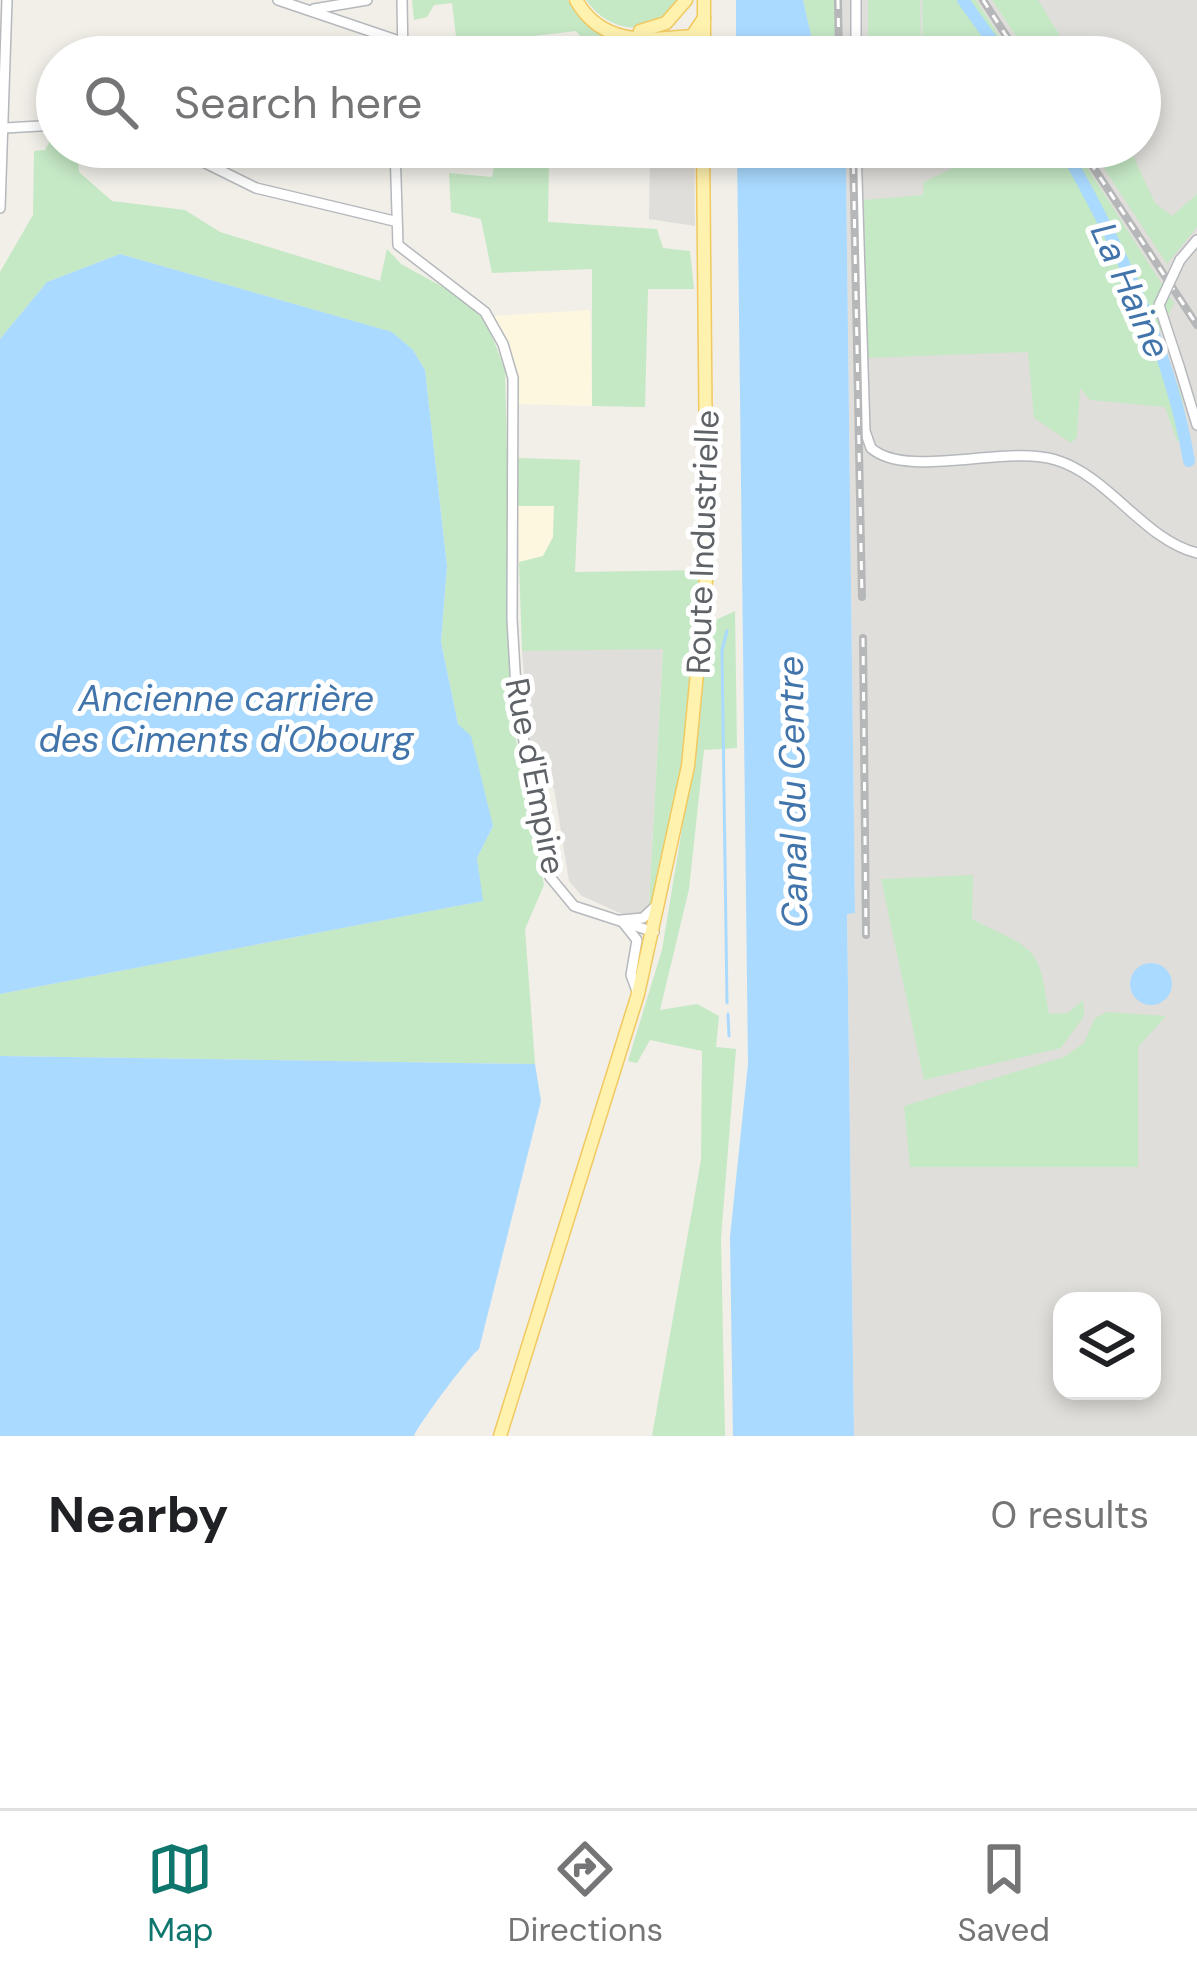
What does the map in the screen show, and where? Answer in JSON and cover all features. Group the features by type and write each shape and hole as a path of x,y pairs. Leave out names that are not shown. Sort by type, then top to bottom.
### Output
{"main road":[{"path":"577,0 587,18 617,36"},
{"path":"577,0 609,26 702,30"},
{"path":"655,29 686,0"},
{"path":"701,36 704,0"},
{"path":"653,36 702,30"},
{"name":"Route Industrielle","path":"655,933 690,749 705,611 703,168"},
{"path":"500,1436 655,933"}],"street":[{"path":"0,208 7,0"},
{"path":"278,0 381,36"},
{"path":"299,7 320,10 368,0"},
{"path":"402,0 404,36"},
{"path":"856,0 856,36"},
{"path":"346,24 347,5"},
{"path":"3,123 36,124"},
{"path":"216,168 256,188 394,221 395,168"},
{"path":"857,168 865,414 871,448 898,460 1029,456 1057,460 1197,553"},
{"name":"Rue d'Empire","path":"394,221 402,251 466,293 485,312 503,344 515,399 512,620 518,705 554,886 574,906 655,933"},
{"path":"1197,240 1180,260 1159,305 1197,425"},
{"path":"621,920 643,918 663,900"},
{"path":"621,920 638,940 631,975 638,994"}],"shaded area":[{"path":"803,0 922,0 923,36 811,36"},
{"path":"976,0 1197,0 1197,1436 854,1436 847,913 855,913 846,168 1161,168 1161,36 999,36"},
{"path":"650,168 694,168 695,226 649,219"},
{"path":"590,310 592,406 518,404 505,337 492,316"},
{"path":"554,505 553,537 543,556 519,562 518,506"},
{"path":"663,648 649,905 641,913 624,915 582,896 569,881 554,788 530,748 522,651"}],"green space":[{"path":"412,0 567,0 587,20 614,36 580,36 576,31 456,36 452,3 434,5 427,17 414,20"},
{"path":"586,0 684,0 661,20 635,27 608,21"},
{"path":"803,0 834,0 835,36 811,36"},
{"path":"868,0 920,0 921,36 868,36"},
{"path":"922,0 976,0 999,36 923,36"},
{"path":"992,0 1038,0 1060,36 1016,36"},
{"path":"34,151 36,168 79,168 112,201 185,210 220,232 380,281 387,249 401,264 461,297 487,323 505,370 513,724 544,885 525,929 535,1064 0,1056 0,994 482,901 477,858 493,826 458,724 441,642 447,566 425,370 413,350 391,332 120,254 47,282 0,339 0,272 33,215"},
{"path":"494,168 549,168 548,222 657,229 663,248 690,251 694,289 648,289 645,407 592,406 592,269 492,273 481,219 451,212 449,173 492,177"},
{"path":"953,168 1087,168 1174,303 1158,336 1181,393 1190,441 1177,441 1165,407 1090,400 1080,388 1077,437 1071,443 1034,418 1028,352 867,358 864,200 923,195 924,182"},
{"path":"1104,168 1139,168 1155,203 1172,216 1197,194 1197,227 1167,264"},
{"path":"518,458 580,460 575,572 707,570 705,625 735,611 737,748 704,750 689,889 660,1010 697,1004 719,1016 716,1047 736,1049 721,1238 725,1436 652,1436 701,1160 702,1051 650,1040 637,1063 628,1061 662,950 695,750 663,900 649,905 663,649 522,651 519,562 543,556 553,537 554,506 518,506"},
{"path":"973,875 972,919 1030,952 1041,973 1049,1014 1068,1013 1083,1000 1084,1016 1061,1048 924,1080 881,879"},
{"path":"1107,1012 1166,1016 1138,1047 1138,1167 910,1167 904,1106 1064,1057 1084,1043 1095,1018"}],"water":[{"path":"736,0 803,0 811,36 736,36"},
{"name":"Canal du Centre","path":"737,168 846,168 855,913 847,914 854,1436 733,1436 730,1237 748,1064"},
{"name":"Ancienne carrière des Ciments d'Obourg","path":"120,254 392,332 413,350 425,370 447,566 441,642 458,724 471,736 493,826 477,858 483,901 0,994 0,339 47,282"},
{"path":"1151,963 1166,969 1172,984 1166,999 1151,1005 1136,999 1130,984 1136,969"},
{"path":"0,1056 535,1064 541,1101 479,1349 414,1436 0,1436"}],"waterway":[{"name":"La Haine","path":"963,0 989,36"},
{"name":"La Haine","path":"1074,168 1156,339 1189,461"},
{"path":"727,631 722,650 727,1003"},
{"path":"728,1014 729,1036"}],"railway":[{"path":"838,0 839,36"},
{"path":"983,0 1006,36"},
{"path":"853,168 862,597"},
{"path":"1094,168 1197,325"},
{"path":"863,638 866,935"}]}
